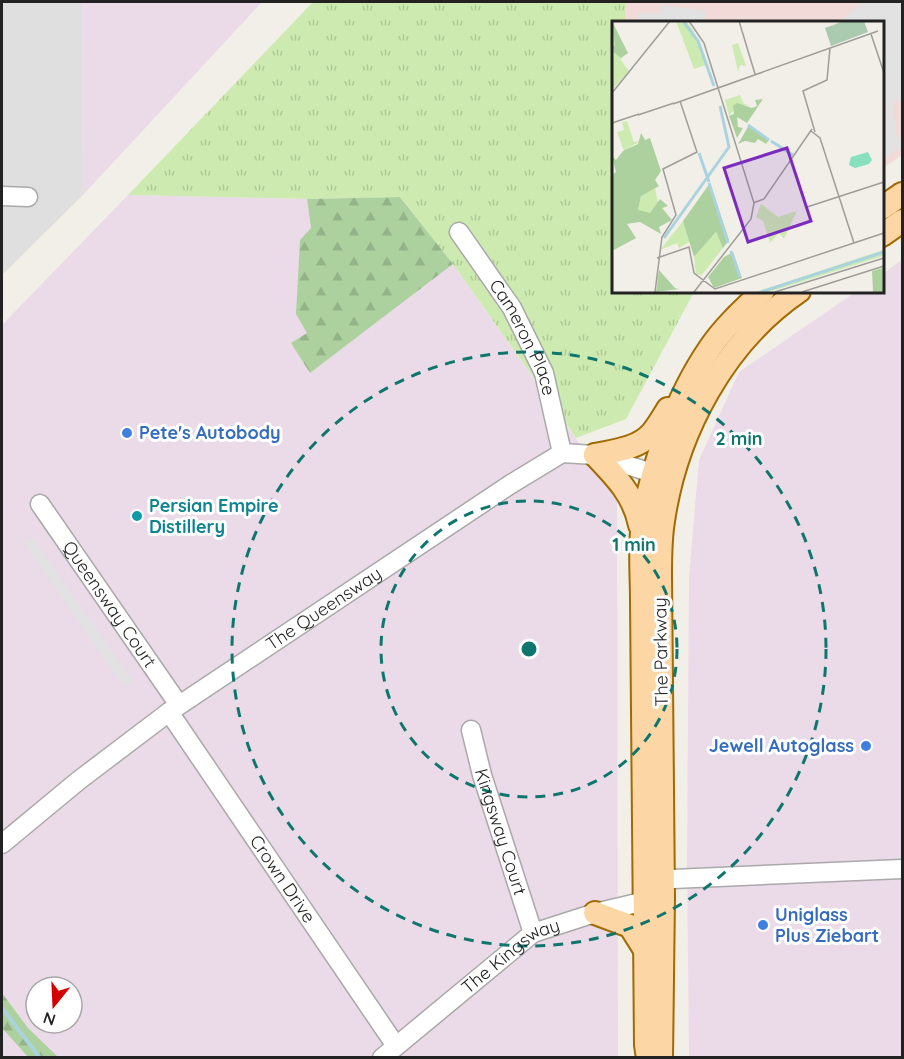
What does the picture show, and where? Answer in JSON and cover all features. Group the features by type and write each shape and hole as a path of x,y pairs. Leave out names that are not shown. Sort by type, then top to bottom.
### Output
{"main road":[{"path":"883,207 903,194"},
{"path":"883,234 903,221"},
{"name":"The Parkway","path":"648,1058 645,950 654,889 663,477 675,415 693,375 710,348 732,321 763,292"},
{"name":"The Parkway","path":"661,1058 642,534 645,508 690,430 718,374 749,334 798,292"},
{"path":"595,455 632,446 645,440 657,427 693,375"},
{"path":"595,455 618,478 628,492 637,509 642,534"},
{"path":"595,913 630,926 645,950"}],"street":[{"path":"2,196 28,196"},
{"name":"Cameron Place","path":"459,232 512,308 544,373 562,453"},
{"path":"562,453 595,455 663,477"},
{"name":"The Queensway","path":"2,844 78,781 174,708 511,484 562,453"},
{"name":"Queensway Court","path":"40,504 174,708"},
{"name":"Crown Drive","path":"174,708 389,1052"},
{"name":"Kingsway Court","path":"471,730 482,775 533,933"},
{"name":"The Kingsway","path":"389,1052 533,933 595,913 654,889 903,869"}],"shaded area":[{"path":"2,2 82,2 83,195 2,275"},
{"path":"82,2 262,2 83,195"},
{"path":"625,2 902,2 902,155 883,168 883,21 625,21"},
{"path":"862,2 902,2 902,101 893,101 896,134 902,146 883,159 883,21 796,21 842,20"},
{"path":"663,5 706,11 704,21 638,21 638,13 660,13"},
{"path":"128,195 307,199 311,228 307,333 310,373 453,264 617,497 618,1057 2,1057 2,325"},
{"path":"902,260 902,1057 689,1058 687,859 689,577 699,460 739,372 856,292 883,292 883,273"},
{"path":"32,537 133,681 124,687 24,543"}],"green space":[{"path":"313,2 625,2 625,21 612,21 612,292 694,292 626,419 576,438 453,264 400,197 307,199 128,195"},
{"path":"400,197 453,264 310,373 291,343 307,333 296,314 300,240 311,228 307,199"},
{"path":"2,993 24,1023 24,1035 35,1035 58,1057 28,1057 2,1028"}],"waterway":[{"path":"2,1008 40,1058"}],"place":[{"name":"Pete's Autobody","path":"127,433"},
{"name":"Persian Empire Distillery","path":"137,516"},
{"name":"Jewell Autoglass","path":"866,746"},
{"name":"Uniglass Plus Ziebart","path":"763,925"}]}
